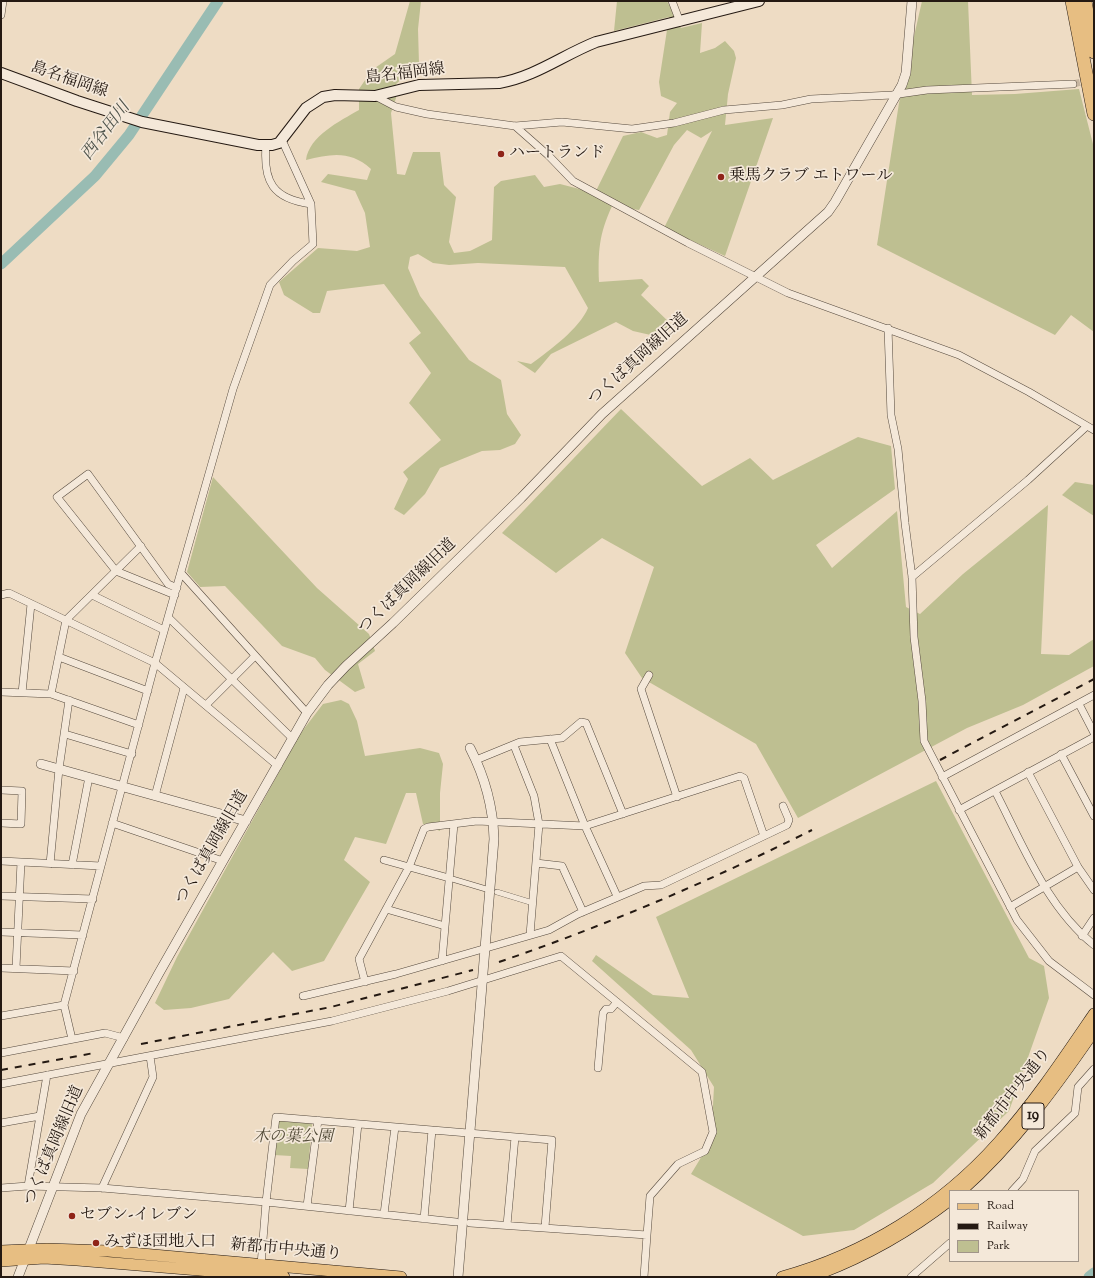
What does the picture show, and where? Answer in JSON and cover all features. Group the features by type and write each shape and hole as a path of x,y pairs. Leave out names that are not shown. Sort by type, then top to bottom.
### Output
{"highway":[{"path":"1072,1 1094,114"},
{"path":"1085,3 1094,52"}],"main road":[{"name":"島名福岡線","path":"1,73 139,121 266,145 276,144 282,140 306,108 320,99 335,95 374,96 419,85 500,83 512,81 541,70 596,42 759,1"},
{"name":"新都市中央通り","path":"782,1277 818,1266 877,1239 914,1216 950,1189 998,1144 1020,1118 1094,1014"},
{"name":"新都市中央通り","path":"962,1190 1005,1149 1025,1126 1094,1031"},
{"path":"810,1277 880,1247 918,1224 949,1201"},
{"name":"新都市中央通り","path":"1,1251 77,1260 260,1272 401,1277"},
{"name":"新都市中央通り","path":"1,1261 26,1254"},
{"name":"新都市中央通り","path":"260,1272 284,1277"}],"street":[{"path":"1,15 3,1"},
{"path":"672,1 680,22"},
{"name":"つくば真岡線旧道","path":"18,1277 81,1114 307,713 328,685 346,666 393,623 521,498 633,384 755,278 828,212 839,196 902,85 906,72 912,1"},
{"path":"374,96 396,107 428,114 515,126 562,122 632,129 674,123 724,110 782,105 811,99 897,94 934,89 1073,84"},
{"path":"515,126 549,156 573,181 755,278 788,293 959,354 1030,392 1091,428 912,577"},
{"path":"72,1039 64,1005 84,935 112,823 132,754 164,630 169,618 233,389 270,285 313,244 311,204 282,140"},
{"path":"266,145 264,164 272,185 291,201 311,204"},
{"path":"888,328 891,415 898,449 912,577 914,637 922,701 924,740 1010,907 1029,938 1049,961 1094,995"},
{"path":"88,474 168,584 176,592 116,571 57,497 88,474"},
{"path":"51,694 66,620 141,546"},
{"path":"181,573 307,713"},
{"path":"1,595 9,593 155,663 278,766"},
{"path":"92,595 164,630"},
{"path":"22,693 31,604"},
{"path":"169,618 293,739"},
{"path":"206,705 255,656"},
{"path":"59,657 148,691"},
{"path":"649,675 641,689 677,796"},
{"path":"155,796 184,688"},
{"path":"1,692 51,694 139,725"},
{"path":"942,777 1094,695"},
{"path":"50,864 59,769 69,700"},
{"path":"1078,704 1094,733"},
{"path":"476,760 520,742 562,738 581,722 586,723 623,814"},
{"path":"65,734 132,754"},
{"path":"959,810 1094,737"},
{"path":"550,739 617,896"},
{"path":"458,1277 494,851 493,822 486,785 470,748"},
{"path":"515,748 534,796 540,824 530,936"},
{"path":"1062,754 1094,816"},
{"path":"40,764 246,821"},
{"path":"1028,772 1078,867 1094,890"},
{"path":"365,982 359,960 409,867 424,829 428,827 493,822 586,826 740,776 744,778 764,836"},
{"path":"72,865 89,777"},
{"path":"1,790 22,792 20,824 1,823"},
{"path":"995,791 1045,886 1062,914 1082,936 1094,945"},
{"path":"303,996 365,982 549,930 617,896 644,886 661,885 787,825 789,820 783,806"},
{"path":"112,823 223,861"},
{"path":"442,961 454,824"},
{"path":"384,860 486,889"},
{"path":"1,862 101,866"},
{"path":"16,968 21,862"},
{"path":"536,863 562,866 583,912"},
{"path":"1010,907 1078,867"},
{"path":"497,892 533,902"},
{"path":"1,896 93,899"},
{"path":"386,909 445,926"},
{"path":"1082,936 1094,918"},
{"path":"1,932 84,935"},
{"path":"1,1084 338,1019 484,981 559,956 702,1072 713,1132 705,1151 678,1164 650,1196 644,1277"},
{"path":"1,968 74,971"},
{"path":"598,1068 603,1013 611,1009 617,1002"},
{"path":"1,1016 64,1005"},
{"path":"1,1053 105,1033 124,1038"},
{"path":"102,1188 153,1077 150,1056"},
{"path":"1013,1190 1023,1180 1035,1151 1075,1113 1078,1087 1094,1069"},
{"path":"28,1186 47,1075"},
{"path":"1,1123 40,1116"},
{"path":"260,1272 266,1202 276,1117 552,1140 545,1227"},
{"path":"307,1206 318,1120"},
{"path":"349,1211 358,1124"},
{"path":"384,1214 395,1127"},
{"path":"424,1219 432,1130"},
{"path":"507,1225 515,1137"},
{"path":"1,1188 28,1186 102,1188 266,1202 456,1222"},
{"path":"470,1223 647,1235"},
{"path":"911,1277 949,1244"}],"green space":[{"path":"410,1 421,1 418,29 419,64 396,84 396,98 391,113 397,174 405,175 413,152 440,152 444,185 456,197 449,242 454,253 470,251 492,240 494,187 501,181 535,175 544,187 560,184 595,193 623,136 641,132 657,138 667,135 670,112 677,103 661,96 659,82 669,17 614,31 617,1 667,1 681,28 702,23 700,53 715,48 725,41 734,51 736,58 728,94 725,125 773,118 725,256 664,228 712,131 701,138 687,130 674,145 639,210 612,206 604,226 600,243 599,282 642,279 649,286 641,295 672,325 655,336 633,331 616,322 551,354 535,373 517,361 531,364 538,359 571,331 584,316 588,308 565,267 478,263 449,265 433,263 418,254 410,257 408,268 420,296 469,360 501,380 507,414 521,435 515,444 500,450 482,451 440,468 425,494 404,515 394,509 408,479 403,472 441,440 409,403 431,373 409,343 421,333 384,284 327,291 320,313 313,313 284,295 279,282 318,248 357,251 370,247 365,213 355,191 321,182 328,174 367,180 371,169 356,159 348,156 332,155 306,160 308,151 326,130 359,110 359,89 372,70 395,54"},
{"path":"922,1 968,1 972,95 1015,94 1079,89 1094,148 1094,332 1071,315 1055,335 877,245 899,103"},
{"path":"621,409 702,486 750,458 773,480 858,437 891,446 895,489 816,545 832,568 897,511 906,607 920,614 963,574 1048,505 1041,654 1069,655 1094,639 1094,666 1023,705 967,728 798,818 756,744 642,678 625,653 654,567 602,538 556,573 502,533"},
{"path":"213,477 317,588 369,634 375,651 358,664 365,688 355,692 325,670 315,658 282,646 225,586 200,587 187,572"},
{"path":"1075,482 1094,485 1094,516 1062,495"},
{"path":"341,700 349,704 357,721 365,756 420,748 439,753 443,764 440,793 440,831 423,824 416,793 406,793 386,844 355,837 344,860 370,882 324,961 292,971 273,952 229,999 191,1008 164,1010 155,1003 177,957 300,734 323,704"},
{"path":"936,781 1029,958 1044,966 1049,998 1009,1111 933,1183 854,1230 803,1236 691,1174 711,1141 714,1087 691,1050 592,961 596,955 653,995 689,998 656,917"},
{"name":"木の葉公園","path":"279,1119 310,1122 312,1124 308,1169 290,1168 291,1156 274,1155"}],"waterway":[{"name":"西谷田川","path":"1,264 95,176 129,135 218,1"},
{"path":"1089,1277 1094,1273"}],"tunnel":[{"path":"1073,84 1094,79"}],"railway":[{"path":"940,760 1094,679"},
{"path":"499,962 579,933 658,901 735,867 812,830"},
{"path":"141,1044 331,1007 473,970"},
{"path":"1,1070 94,1053"}],"place":[{"name":"ハートランド","path":"501,154"},
{"name":"乗馬クラブ エトワール","path":"721,177"},
{"name":"セブン-イレブン","path":"72,1216"},
{"name":"みずほ団地入口","path":"96,1243"}]}
